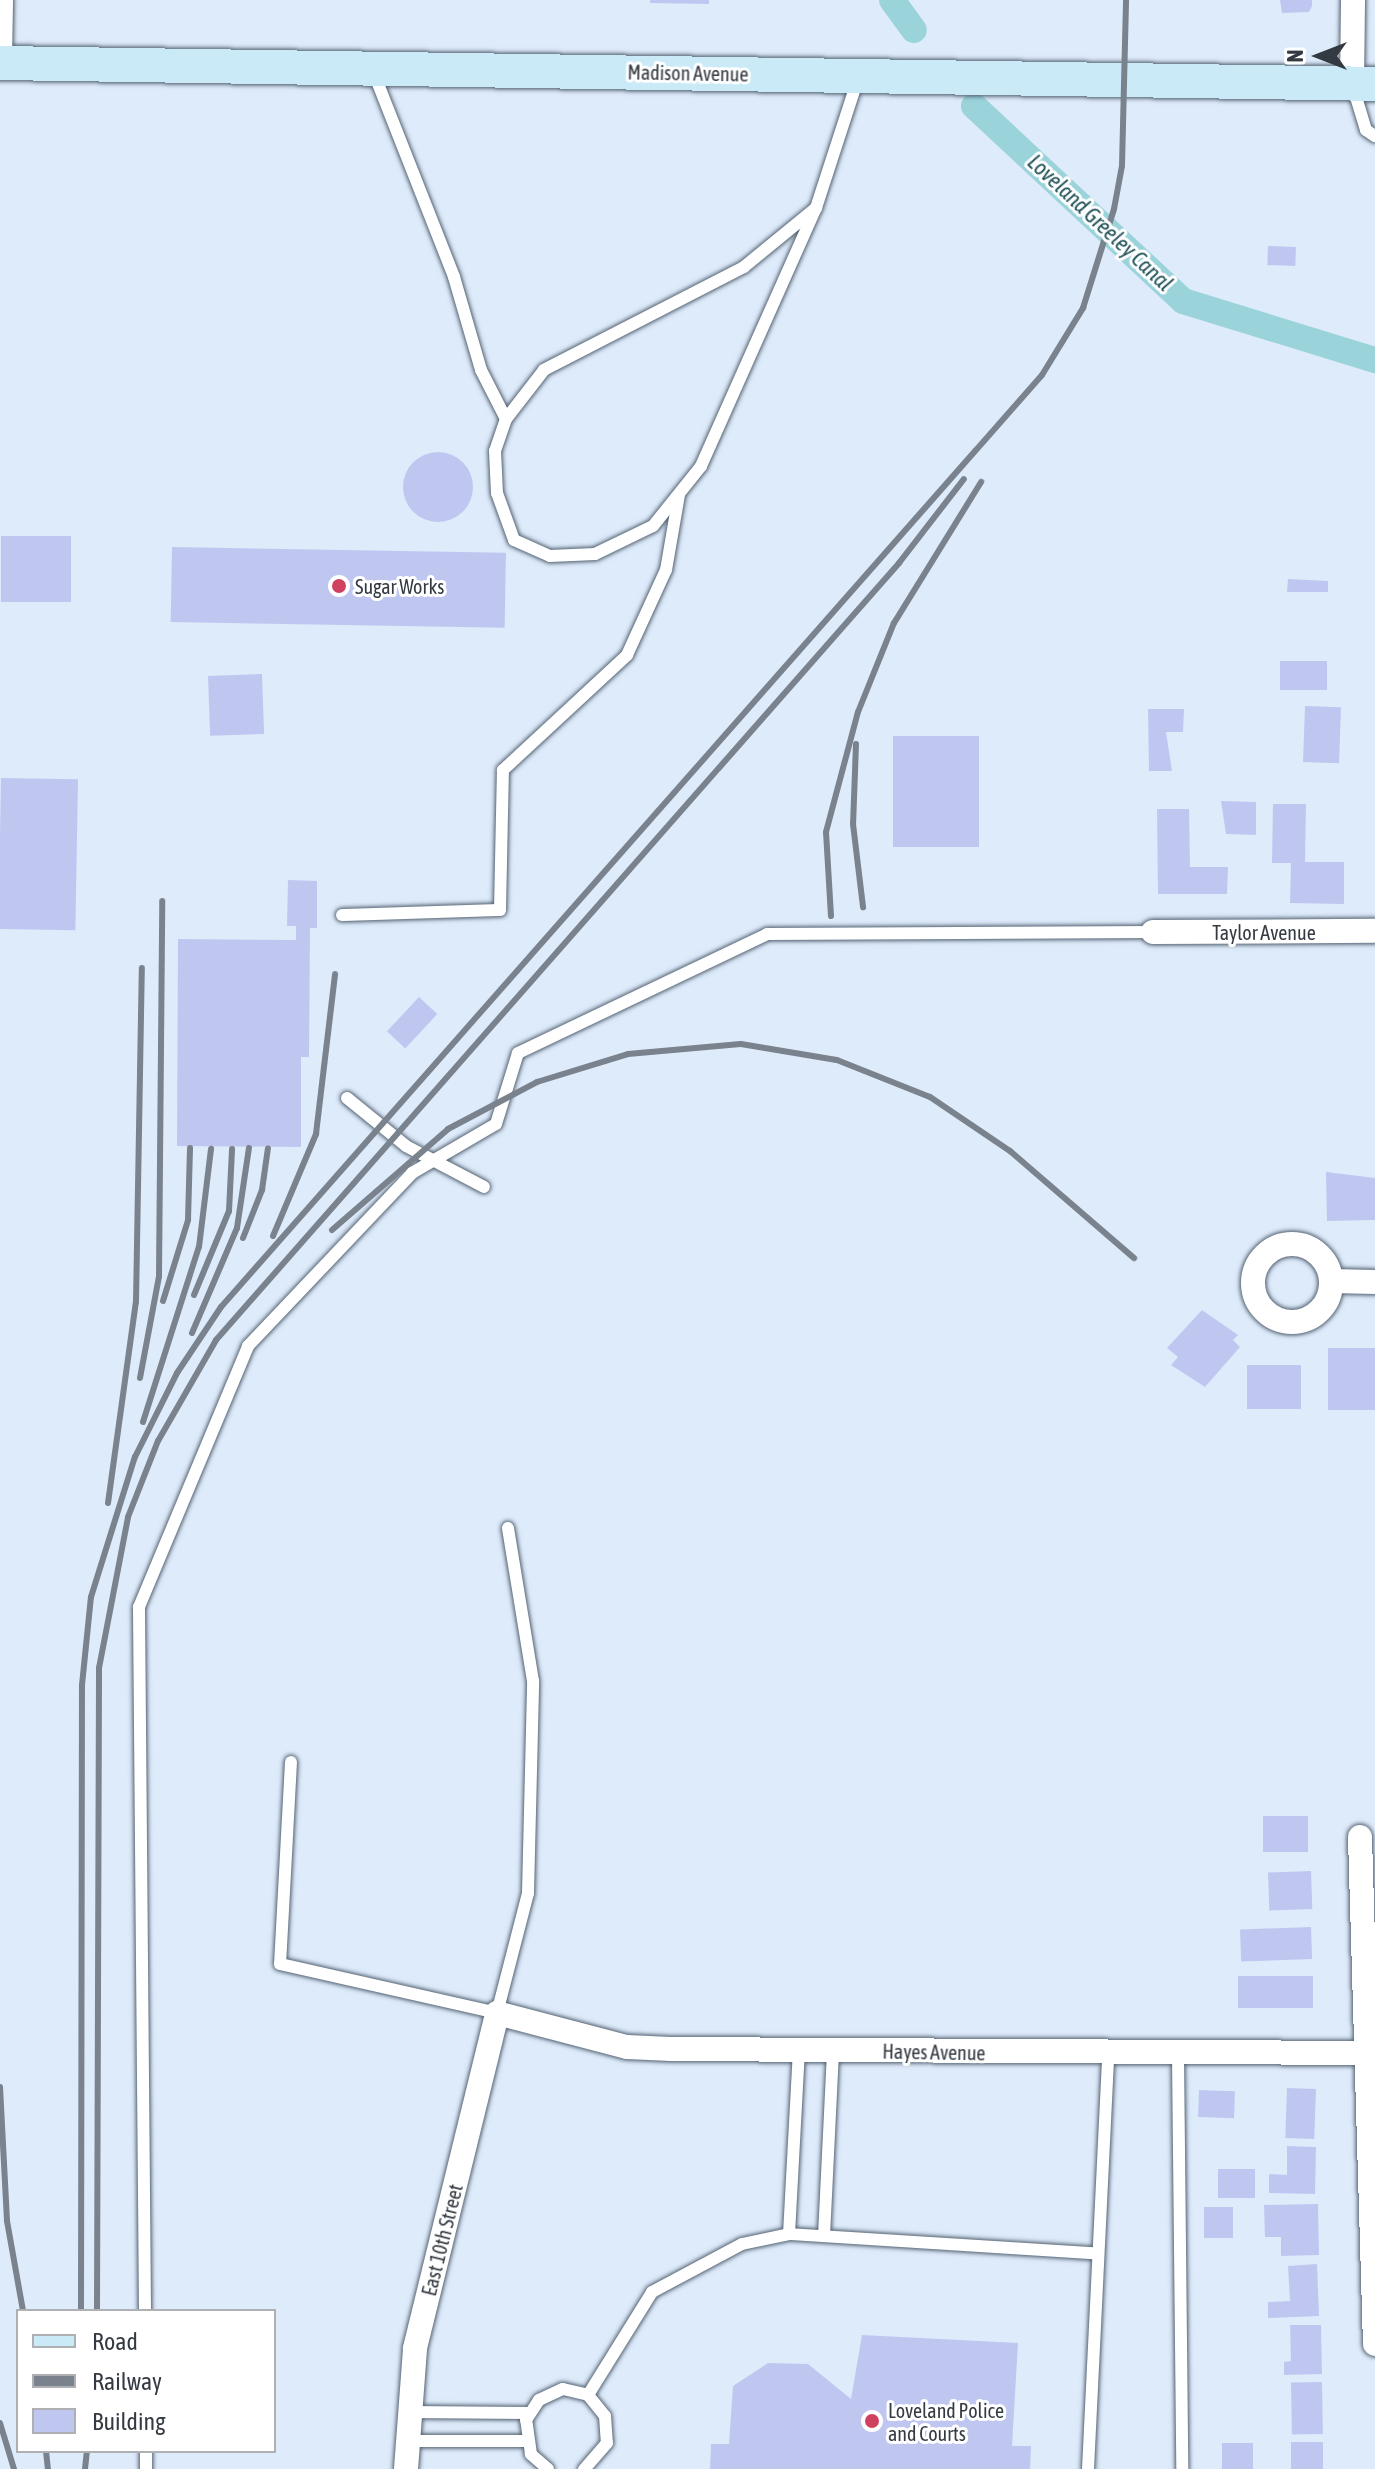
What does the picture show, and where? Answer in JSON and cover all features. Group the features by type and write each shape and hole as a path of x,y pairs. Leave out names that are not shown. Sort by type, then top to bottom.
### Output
{"main road":[{"name":"Madison Avenue","path":"0,61 1364,84"}],"street":[{"path":"0,61 1,0"},
{"path":"1353,0 1364,84"},
{"name":"Taylor Avenue","path":"1153,932 1375,931"},
{"path":"1331,1281 1375,1282"},
{"path":"1360,1837 1370,2054 1375,2344"},
{"name":"Hayes Avenue","path":"497,2013 627,2047 1108,2056 1370,2054"},
{"name":"East 10th Street","path":"406,2469 415,2348 497,2013"}],"lane":[{"path":"371,68 454,277 481,370 506,419"},
{"path":"816,208 744,267 544,370 506,419 495,451 497,493 514,540 550,556 595,554 653,526 701,466 816,208 859,76"},
{"path":"1364,84 1366,130 1375,136"},
{"path":"342,915 500,910 503,770 627,655 666,570 679,493"},
{"path":"145,2309 139,1607 248,1346 412,1173 496,1124 518,1053 767,934 1153,932"},
{"path":"347,1098 431,1162 484,1187"},
{"path":"291,1762 280,1964 497,2013 528,1893 533,1696 508,1528"},
{"path":"789,2234 799,2050"},
{"path":"824,2236 833,2050"},
{"path":"1088,2469 1095,2253 1108,2056"},
{"path":"1178,2056 1182,2469"},
{"path":"588,2395 652,2292 698,2263 789,2234 1095,2253"},
{"path":"548,2469 526,2441 529,2413 550,2393 588,2395"},
{"path":"584,2469 601,2455 608,2430 588,2395"},
{"path":"408,2412 529,2413"},
{"path":"406,2441 526,2441"}],"building":[{"path":"650,0 709,0 709,4 650,3"},
{"path":"1280,0 1312,0 1312,6 1309,12 1282,13"},
{"path":"1268,246 1296,247 1295,266 1267,265"},
{"path":"431,452 445,452 467,467 473,487 471,500 463,512 445,522 431,522 409,507 403,494 403,480 418,458"},
{"path":"1,536 71,536 71,602 1,602"},
{"name":"Sugar Works","path":"172,547 506,553 505,628 171,622"},
{"path":"1288,579 1328,581 1328,592 1287,592"},
{"path":"1280,661 1327,661 1327,690 1280,690"},
{"path":"262,674 264,734 210,736 208,676"},
{"path":"1305,706 1341,707 1339,763 1303,762"},
{"path":"1148,709 1184,709 1183,732 1166,732 1172,771 1149,771"},
{"path":"893,736 979,736 979,847 893,847"},
{"path":"1,778 78,779 75,930 0,929"},
{"path":"1221,801 1256,802 1256,835 1226,834"},
{"path":"1273,804 1306,804 1305,862 1344,862 1344,904 1290,903 1291,863 1272,863"},
{"path":"1157,809 1189,809 1190,867 1228,867 1227,894 1158,894"},
{"path":"288,880 317,881 317,928 310,928 309,1057 301,1057 301,1147 177,1146 178,939 296,940 296,926 287,926"},
{"path":"419,997 437,1014 405,1048 387,1031"},
{"path":"1326,1172 1375,1178 1375,1220 1327,1221"},
{"path":"1202,1310 1238,1335 1233,1340 1240,1347 1205,1387 1171,1365 1178,1357 1167,1348"},
{"path":"1328,1348 1375,1348 1375,1410 1328,1410"},
{"path":"1247,1365 1301,1365 1301,1409 1247,1409"},
{"path":"1263,1816 1308,1816 1308,1852 1263,1852"},
{"path":"1311,1871 1312,1909 1269,1910 1268,1873"},
{"path":"1311,1927 1312,1959 1241,1961 1240,1929"},
{"path":"1238,1976 1313,1976 1313,2008 1238,2008"},
{"path":"1287,2088 1316,2089 1314,2139 1285,2138"},
{"path":"1199,2090 1235,2091 1234,2118 1198,2117"},
{"path":"1287,2146 1316,2147 1315,2194 1269,2193 1269,2174 1287,2175"},
{"path":"1218,2169 1255,2169 1255,2198 1218,2198"},
{"path":"1318,2204 1319,2255 1281,2256 1281,2237 1265,2237 1264,2205"},
{"path":"1204,2207 1233,2207 1233,2238 1204,2238"},
{"path":"1317,2264 1319,2316 1268,2318 1268,2302 1290,2301 1288,2266"},
{"path":"1290,2325 1321,2325 1322,2374 1284,2375 1284,2362 1291,2361"},
{"name":"Loveland Police and Courts","path":"862,2335 1018,2343 1012,2446 1031,2446 1030,2469 710,2469 711,2444 729,2444 733,2386 768,2363 808,2364 851,2399"},
{"path":"1322,2382 1323,2434 1292,2435 1291,2383"},
{"path":"1291,2442 1323,2442 1323,2469 1291,2469"},
{"path":"1222,2443 1253,2443 1253,2469 1222,2469"}],"waterway":[{"name":"Loveland Greeley Canal","path":"892,0 914,30"},
{"name":"Loveland Greeley Canal","path":"974,106 1183,301 1375,360"}],"railway":[{"path":"81,2309 82,1685 91,1597 135,1457 177,1373 221,1307 1042,375 1083,308 1114,209 1122,166 1126,0"},
{"path":"97,2309 99,1668 128,1517 158,1441 216,1340 899,563 964,479"},
{"path":"831,916 826,832 858,712 894,623 981,482"},
{"path":"856,744 853,824 863,907"},
{"path":"140,1378 159,1276 162,901"},
{"path":"108,1503 136,1302 142,968"},
{"path":"273,1236 316,1134 335,974"},
{"path":"332,1230 448,1129 537,1082 628,1054 741,1044 837,1060 930,1097 1010,1151 1134,1258"},
{"path":"163,1301 188,1220 190,1148"},
{"path":"192,1333 237,1228 249,1148"},
{"path":"243,1238 262,1190 268,1148"},
{"path":"143,1422 199,1247 211,1149"},
{"path":"194,1295 229,1211 232,1149"},
{"path":"0,2087 7,2221 23,2309"},
{"path":"0,2423 14,2469"},
{"path":"46,2453 48,2469"},
{"path":"85,2469 87,2453"}],"place":[{"name":"Sugar Works","path":"339,586"},
{"name":"Loveland Police and Courts","path":"872,2421"}]}
